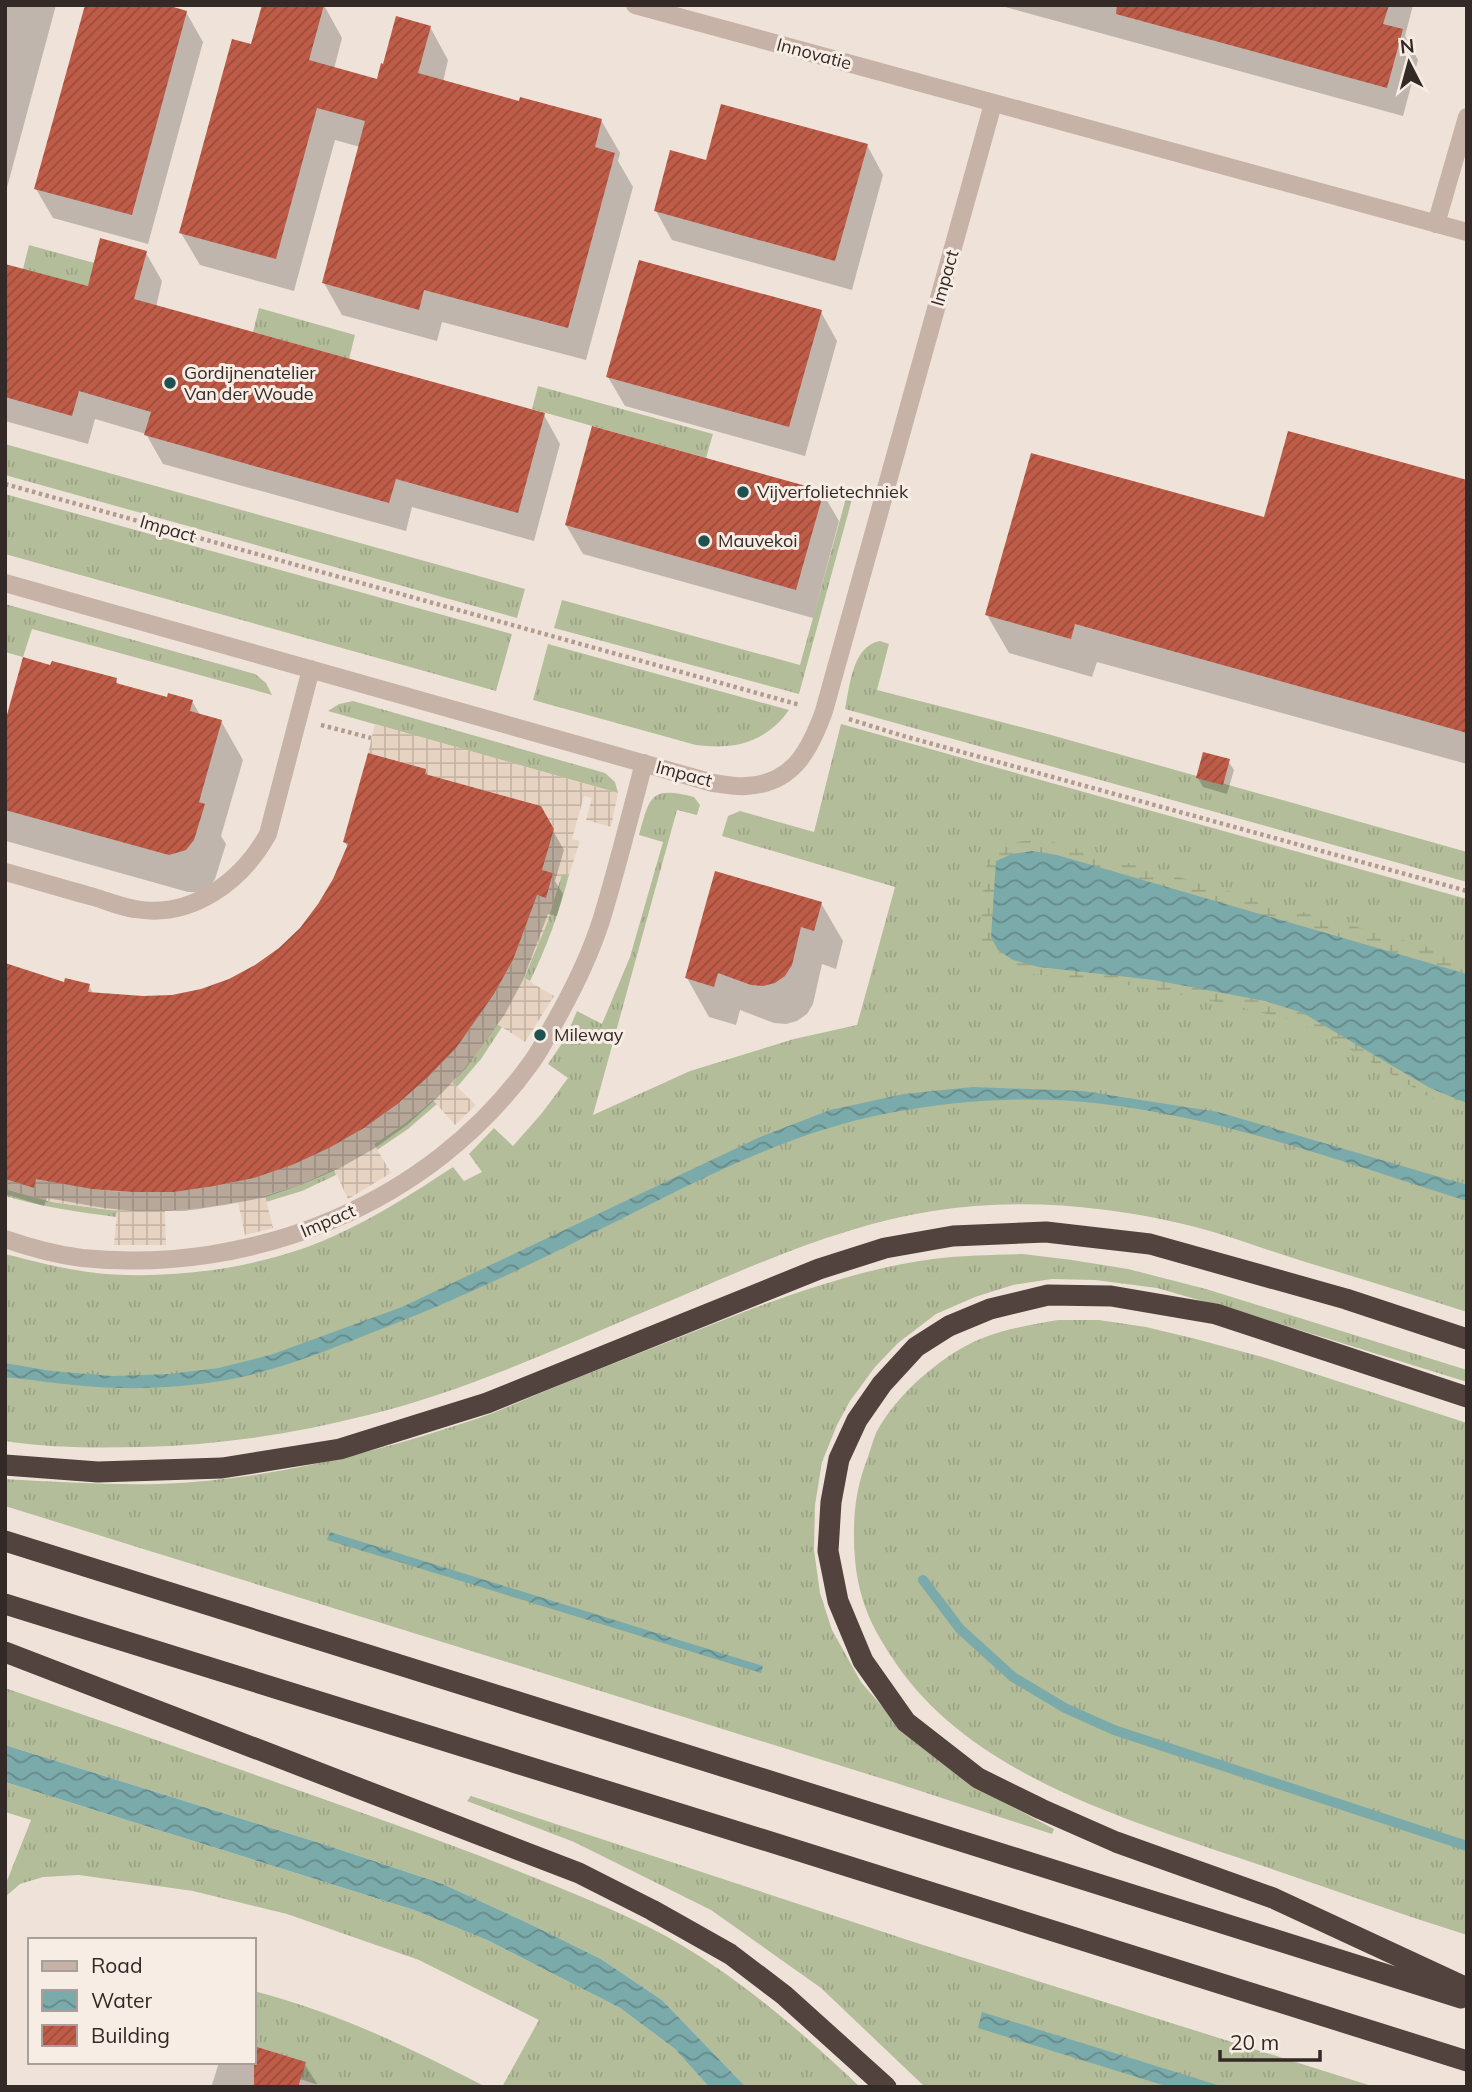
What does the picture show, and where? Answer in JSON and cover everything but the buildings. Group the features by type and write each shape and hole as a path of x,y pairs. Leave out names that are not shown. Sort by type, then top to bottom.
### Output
{"highway":[{"path":"5,1465 99,1472 222,1468 340,1449 487,1403 819,1269 884,1248 953,1236 1046,1232 1150,1244 1346,1299 1467,1339"},
{"path":"1467,1397 1216,1314 1111,1296 1048,1295 990,1309 949,1326 916,1347 883,1384 857,1420 839,1459 831,1502 828,1551 838,1601 863,1661 906,1721 978,1778 1116,1842 1273,1898 1467,1988"},
{"path":"5,1541 1467,2000"},
{"path":"5,1604 1467,2061"},
{"path":"5,1652 579,1873 730,1954 793,2003 886,2087"}],"street":[{"name":"Innovatie","path":"635,5 993,104"},
{"path":"993,104 1467,232"},
{"name":"Impact","path":"5,583 713,783 745,787 767,783 789,771 805,756 824,711 993,104"},
{"path":"1436,224 1467,117"},
{"path":"5,872 136,909 163,910 193,903 222,889 258,853 268,834 310,669"},
{"name":"Impact","path":"5,1239 80,1258 140,1260 194,1256 262,1245 344,1215 389,1193 457,1144 495,1107 532,1062 571,994 600,924 644,764"}],"path":[{"name":"Impact","path":"5,484 1467,891"},
{"path":"298,718 371,738"}],"green space":[{"path":"29,245 138,275 131,298 23,269"},
{"path":"259,308 355,335 349,359 253,332"},
{"path":"538,386 713,434 706,458 532,409"},
{"path":"5,444 525,589 517,618 5,475"},
{"path":"5,494 512,634 496,691 5,554"},
{"path":"846,498 852,499 799,694 554,628 562,600 800,665"},
{"path":"5,604 255,674 266,683 272,695 32,629 23,657 5,652"},
{"path":"880,641 889,644 877,690 1044,733 1467,852 1467,882 845,709 858,659 863,650"},
{"path":"548,644 789,710 770,730 748,742 723,746 696,745 533,700"},
{"path":"353,701 605,773 615,782 618,793 328,711 339,704"},
{"path":"841,724 1467,899 1467,974 1265,1001 1467,1103 1467,1312 1212,1232 1152,1217 1090,1208 1027,1204 964,1207 896,1218 823,1239 509,1369 368,1415 284,1433 199,1444 91,1447 5,1441 5,1254 88,1272 118,1275 181,1273 246,1264 307,1247 350,1229 453,1167 464,1181 482,1172 469,1154 494,1128 513,1146 568,1078 548,1064 565,1039 577,1011 602,1024 630,957 663,842 639,835 650,803 660,794 694,797 700,805 697,815 677,810 593,1115 690,1071 794,1039 857,1025 895,887 722,836 728,816 740,811 814,832"},
{"path":"1046,840 1467,958 1467,1113 1429,1097 1336,1041 1295,1021 1143,987 1016,972 999,963 991,957 982,941 982,906 987,861 1005,845"},
{"path":"562,873 569,875 557,916 530,981 524,978 547,923"},
{"path":"497,1024 502,1027 481,1059 457,1087 452,1083"},
{"path":"433,1100 437,1104 408,1129 377,1150 374,1144"},
{"path":"334,1169 336,1175 302,1191 266,1202 265,1196 299,1185"},
{"path":"5,1189 52,1202 117,1211 116,1217 19,1200 5,1196"},
{"path":"1023,1254 1128,1269 1206,1289 1467,1370 1467,1382 1157,1288 1095,1280 1052,1279 1013,1285 975,1297 936,1314 898,1343 875,1367 850,1401 822,1462 815,1505 814,1550 820,1593 832,1630 861,1682 899,1726 973,1786 1054,1829 1052,1834 5,1506 5,1479 159,1484 241,1477 321,1463 401,1443 479,1418 754,1308 842,1279 933,1259"},
{"path":"1058,1320 1099,1320 1146,1327 1196,1339 1266,1358 1467,1423 1467,1935 1152,1828 1052,1787 1005,1762 961,1732 923,1697 891,1656 864,1604 855,1556 854,1516 858,1490 876,1433 909,1389 956,1352 996,1333"},
{"path":"5,1688 427,1836 532,1876 623,1915 691,1951 742,1986 791,2024 860,2087 746,2087 662,2000 601,1959 530,1924 443,1884 5,1745"},
{"path":"5,1782 414,1910 489,1941 620,2008 675,2049 709,2087 502,2087 539,2020 419,1960 287,1914 193,1891 79,1875 43,1877 20,1884 5,1897 5,1886 31,1820 5,1812"},
{"path":"471,1796 920,1944 1375,2087 925,2087 821,1988 711,1910 574,1842 467,1801"},
{"path":"256,1992 373,2032 486,2087 325,2087 300,2079 305,2062 256,2047"}],"shaded area":[{"path":"375,724 618,793 611,827 586,820 592,798 584,796 572,839 580,841 569,875 562,874 547,923 524,978 554,996 525,1042 497,1024 452,1082 476,1105 455,1125 433,1100 374,1144 391,1173 348,1199 334,1169 299,1185 265,1195 273,1228 245,1235 238,1202 165,1211 166,1245 114,1245 117,1211 52,1202 5,1189 5,1179 33,1188 36,1178 92,1189 174,1192 254,1178 292,1165 364,1128 396,1105 456,1048 494,994 513,961 535,895 546,898 553,873 542,870 554,829 541,806 425,774 426,769 368,753"}],"water":[{"path":"1032,851 1057,855 1467,974 1467,1103 1430,1088 1303,1013 1265,1001 1154,980 1039,967 1013,960 998,950 991,937 996,861 1012,854"},
{"path":"973,1087 1083,1091 1218,1112 1467,1185 1467,1201 1287,1144 1150,1111 1077,1101 1023,1099 941,1105 852,1121 781,1145 712,1174 459,1297 332,1348 263,1372 227,1380 146,1388 85,1386 5,1377 5,1363 51,1371 113,1376 169,1374 219,1368 273,1354 402,1307 760,1137 830,1110 904,1094"},
{"path":"330,1532 763,1666 761,1673 327,1540"},
{"path":"5,1745 443,1884 530,1924 601,1959 662,2000 746,2087 709,2087 675,2049 620,2008 489,1941 414,1910 5,1782"},
{"path":"982,2012 1224,2087 1169,2087 978,2028"}],"waterway":[{"path":"923,1580 960,1629 1013,1677 1065,1708 1114,1730 1467,1846"}],"place":[{"name":"Gordijnenatelier Van der Woude","path":"170,383"},
{"name":"Vijverfolietechniek","path":"743,492"},
{"name":"Mauvekoi","path":"704,541"},
{"name":"Mileway","path":"540,1035"}]}
